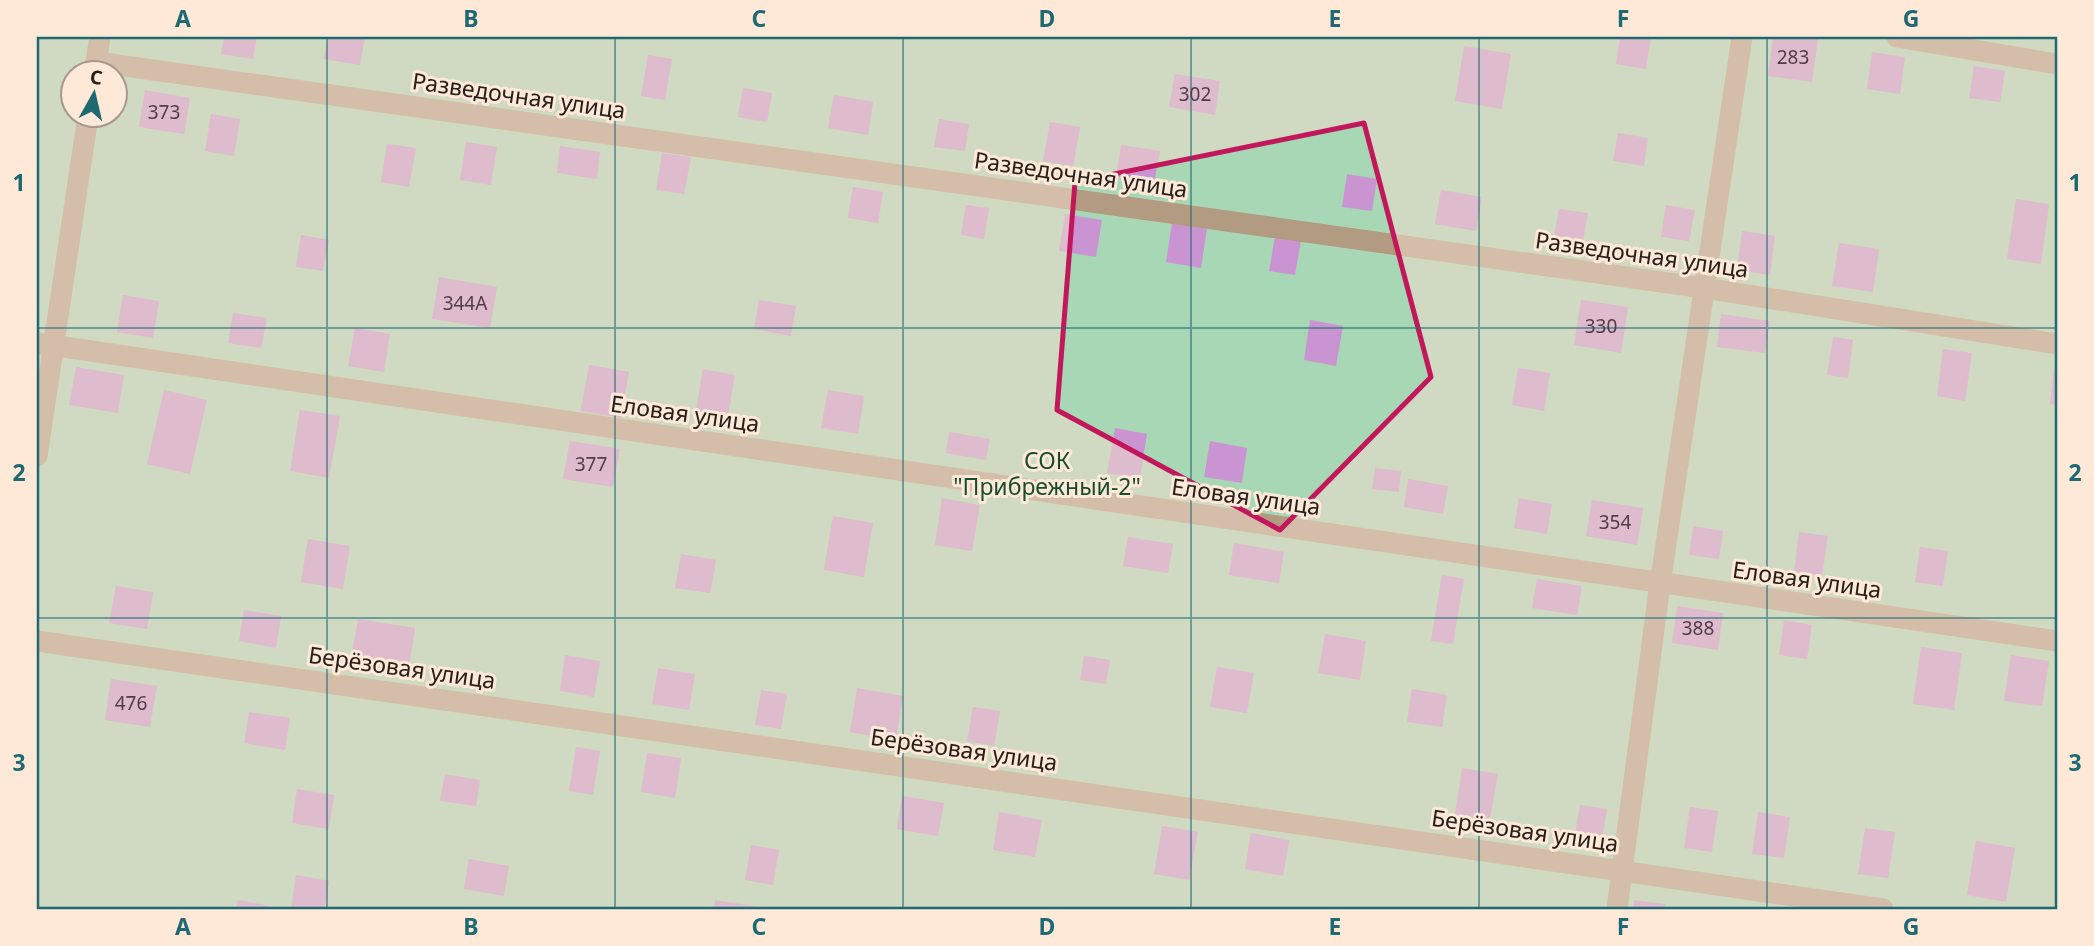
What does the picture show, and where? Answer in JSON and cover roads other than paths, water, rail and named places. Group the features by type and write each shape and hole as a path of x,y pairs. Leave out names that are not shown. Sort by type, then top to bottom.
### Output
{"street":[{"path":"1617,909 1660,584 1742,37"},
{"path":"1897,37 2057,64"},
{"path":"93,38 94,60"},
{"name":"Разведочная улица","path":"130,73 1704,288 2057,344"},
{"path":"37,456 45,344 85,130"},
{"name":"Еловая улица","path":"45,344 2057,641"},
{"name":"Берёзовая улица","path":"37,641 1883,909"}],"park label":[{"name":"СОК \"Прибрежный-2\"","path":"1047,473"}]}
